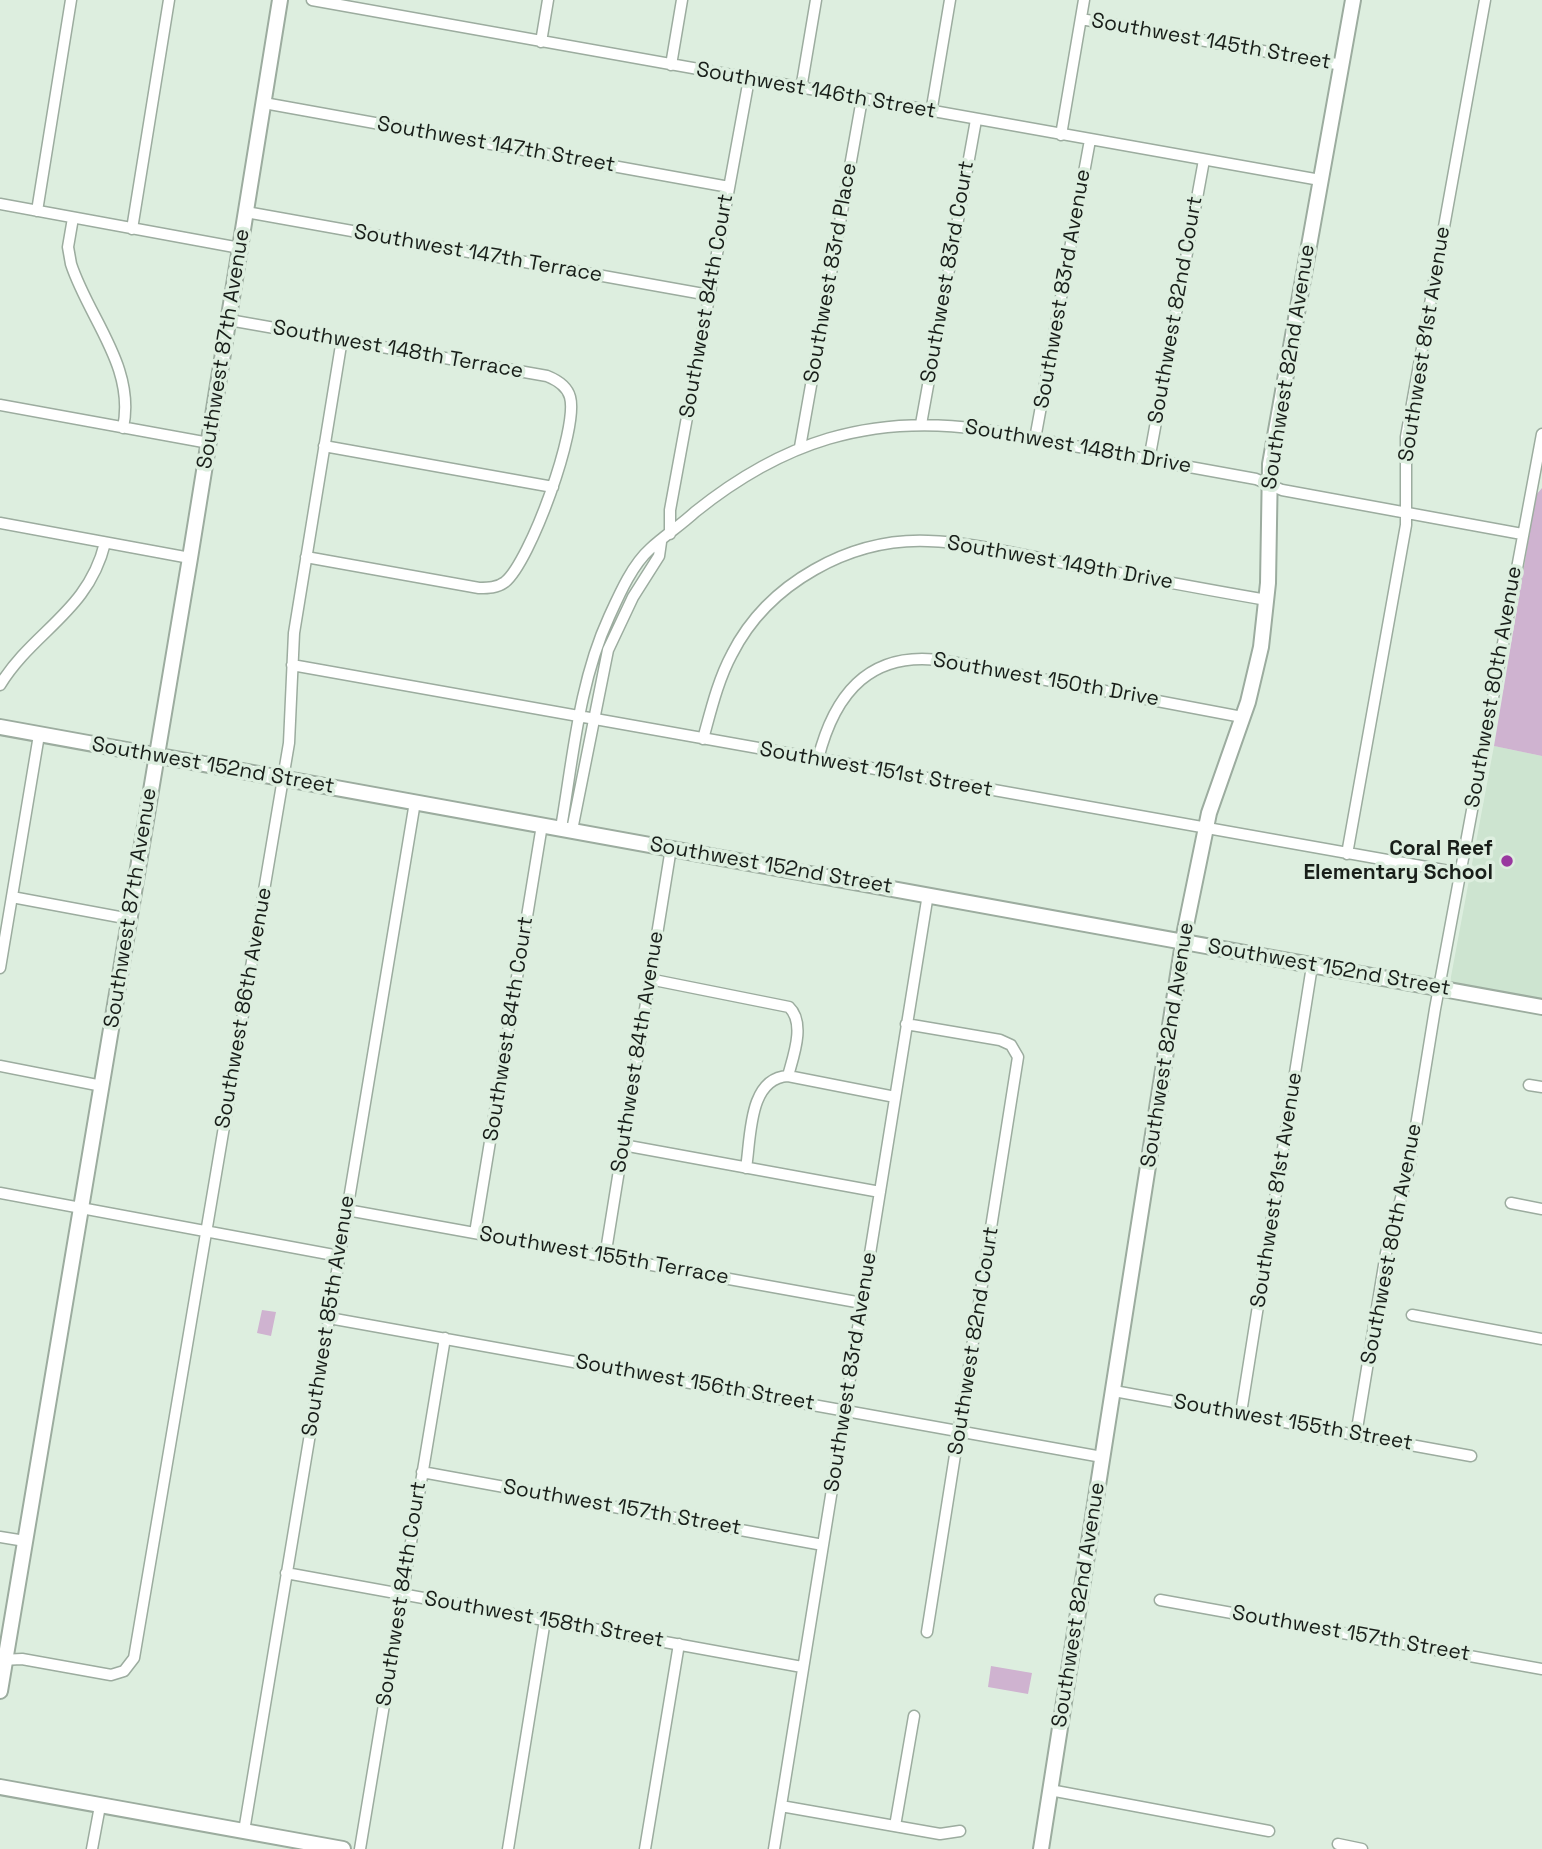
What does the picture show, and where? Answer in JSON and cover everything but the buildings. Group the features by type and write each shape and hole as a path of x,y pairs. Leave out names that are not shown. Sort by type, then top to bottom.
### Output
{"street":[{"path":"37,211 71,0"},
{"path":"132,229 169,0"},
{"name":"Southwest 87th Avenue","path":"0,1691 3,1660 82,1208 190,558 280,0"},
{"name":"Southwest 146th Street","path":"312,0 931,113 1320,180"},
{"path":"541,42 548,0"},
{"path":"671,65 682,0"},
{"path":"801,89 816,0"},
{"path":"931,113 950,0"},
{"path":"1061,135 1084,0"},
{"name":"Southwest 82nd Avenue","path":"1041,1849 1183,942 1205,828 1258,662 1267,600 1268,484 1353,0"},
{"name":"Southwest 81st Avenue","path":"1347,854 1406,513 1405,447 1485,0"},
{"name":"Southwest 145th Street","path":"1081,19 1342,65"},
{"name":"Southwest 84th Court","path":"670,534 670,510 749,79"},
{"name":"Southwest 83rd Place","path":"800,447 862,99"},
{"name":"Southwest 147th Street","path":"264,103 729,187"},
{"name":"Southwest 83rd Court","path":"921,424 976,120"},
{"name":"Southwest 83rd Avenue","path":"1035,439 1090,140"},
{"name":"Southwest 82nd Court","path":"1149,460 1203,160"},
{"path":"0,204 240,248"},
{"name":"Southwest 147th Terrace","path":"246,212 709,295"},
{"path":"73,218 68,247 71,264 124,378 127,404 123,428"},
{"name":"Southwest 148th Terrace","path":"229,320 547,376 564,386 570,397 571,409 553,487"},
{"name":"Southwest 86th Avenue","path":"3,1660 22,1659 111,1675 124,1671 132,1663 137,1646 291,732 292,665 306,557 342,339"},
{"path":"0,405 209,443"},
{"name":"Southwest 148th Drive","path":"661,542 746,475 800,447 860,429 921,424 973,428 1256,479 1282,490 1522,534"},
{"name":"Southwest 80th Avenue","path":"1356,1434 1386,1253 1407,1180 1522,534 1538,479 1542,434"},
{"path":"306,557 479,588 493,587 506,582 518,562 553,487 324,446"},
{"path":"0,523 190,558"},
{"name":"Southwest 149th Drive","path":"704,739 724,670 754,621 785,590 818,568 871,547 910,541 964,544 1267,600"},
{"path":"566,829 580,717 591,668 609,617 635,570 650,549 661,542"},
{"path":"566,829 608,650 633,597 659,556 661,542"},
{"path":"0,685 15,664 86,591 96,576 106,543"},
{"name":"Southwest 150th Drive","path":"818,759 832,716 845,695 872,671 908,658 946,661 1242,717"},
{"name":"Southwest 151st Street","path":"292,665 1460,873"},
{"name":"Southwest 152nd Street","path":"0,727 1542,1007"},
{"path":"0,968 39,735"},
{"name":"Southwest 85th Avenue","path":"244,1831 415,802"},
{"name":"Southwest 84th Court","path":"475,1233 542,825"},
{"name":"Southwest 84th Avenue","path":"605,1257 671,848"},
{"name":"Southwest 83rd Avenue","path":"774,1849 929,894"},
{"path":"12,897 130,919"},
{"name":"Southwest 81st Avenue","path":"1241,1413 1312,966"},
{"path":"649,979 778,1003 793,1010 797,1029 788,1076"},
{"name":"Southwest 82nd Court","path":"906,1024 1000,1040 1015,1049 1017,1069 926,1632"},
{"path":"0,1066 102,1086"},
{"path":"746,1168 760,1094 773,1079 788,1076 895,1097"},
{"path":"1529,1085 1542,1087"},
{"path":"623,1145 880,1192"},
{"path":"0,1193 339,1256"},
{"path":"1511,1203 1542,1209"},
{"name":"Southwest 155th Terrace","path":"346,1210 862,1303"},
{"path":"1412,1315 1542,1339"},
{"name":"Southwest 156th Street","path":"329,1318 1102,1457"},
{"name":"Southwest 84th Court","path":"359,1849 444,1338"},
{"name":"Southwest 155th Street","path":"1114,1391 1471,1456"},
{"name":"Southwest 157th Street","path":"422,1472 823,1545"},
{"path":"0,1537 25,1541"},
{"name":"Southwest 158th Street","path":"286,1573 802,1667"},
{"name":"Southwest 157th Street","path":"1160,1600 1542,1668"},
{"path":"508,1849 545,1620"},
{"path":"645,1849 679,1644"},
{"path":"895,1826 914,1716"},
{"path":"0,1787 244,1831 308,1846 343,1849"},
{"path":"1050,1790 1269,1831"},
{"path":"92,1849 100,1806"},
{"path":"781,1806 940,1834 960,1831"},
{"path":"1338,1844 1362,1849"}],"shaded area":[{"path":"1542,488 1542,756 1494,746 1536,495"},
{"name":"Coral Reef Elementary School","path":"1494,746 1542,756 1542,1000 1450,982"},
{"path":"262,1310 276,1312 271,1336 257,1333"},
{"path":"991,1666 1032,1673 1028,1694 988,1687"}],"place":[{"name":"Coral Reef Elementary School","path":"1507,861"}]}
